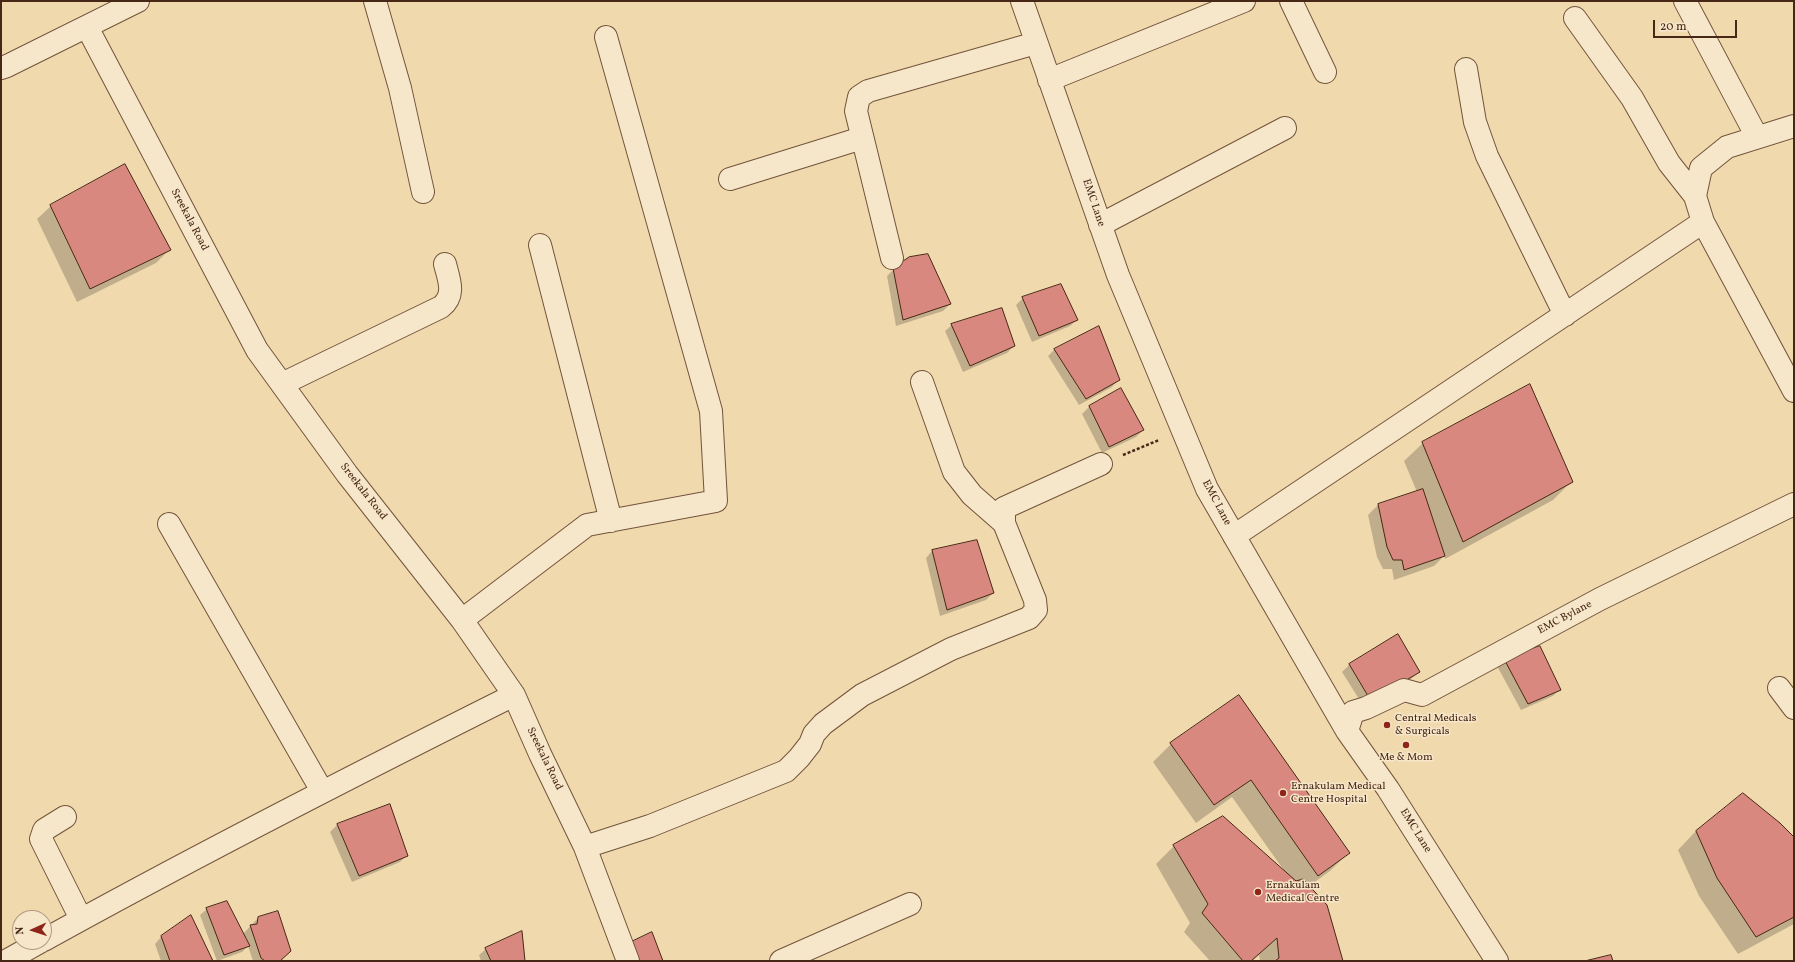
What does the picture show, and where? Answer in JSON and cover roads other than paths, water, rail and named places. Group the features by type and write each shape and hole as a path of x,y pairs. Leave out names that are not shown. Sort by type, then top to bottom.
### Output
{"street":[{"path":"1,68 138,1"},
{"path":"375,1 400,88 423,192"},
{"name":"EMC Lane","path":"1022,1 1118,275 1207,489 1347,731 1388,789 1497,961"},
{"path":"1049,80 1244,1"},
{"path":"1291,1 1325,72"},
{"path":"1685,1 1757,138"},
{"path":"1575,18 1632,98 1669,163 1695,196 1703,222 1794,391"},
{"name":"Sreekala Road","path":"87,26 257,350 348,474 462,620 514,694 540,754 585,847 628,961"},
{"path":"462,620 587,525 716,501 711,410 606,37"},
{"path":"892,258 856,111 859,97 868,92 1036,43"},
{"path":"1466,69 1475,122 1487,156 1565,315"},
{"path":"1695,196 1701,168 1727,147 1794,126"},
{"path":"1100,225 1285,128"},
{"path":"730,179 862,138"},
{"path":"1234,536 1703,222"},
{"path":"540,245 611,521"},
{"path":"282,384 441,307 448,302 451,292 445,264"},
{"path":"922,382 954,472 972,495 1004,523"},
{"path":"585,847 650,826 786,771 799,758 810,744 814,734 823,724 862,695 951,649 1033,615 1036,610 1035,600 1004,523 1004,508 1101,464"},
{"name":"EMC Bylane","path":"1347,731 1353,712 1366,708 1404,690 1422,695 1600,599 1794,504"},
{"path":"169,524 322,791"},
{"path":"1779,688 1794,708"},
{"path":"52,935 183,863 514,694"},
{"path":"65,817 44,830 42,839 81,919"},
{"path":"781,961 910,904"},
{"path":"6,961 26,950"}],"place":[{"name":"Central Medicals & Surgicals","path":"1387,725"},
{"name":"Me & Mom","path":"1406,745"},
{"name":"Ernakulam Medical Centre Hospital","path":"1283,793"},
{"name":"Ernakulam Medical Centre","path":"1258,892"}]}
